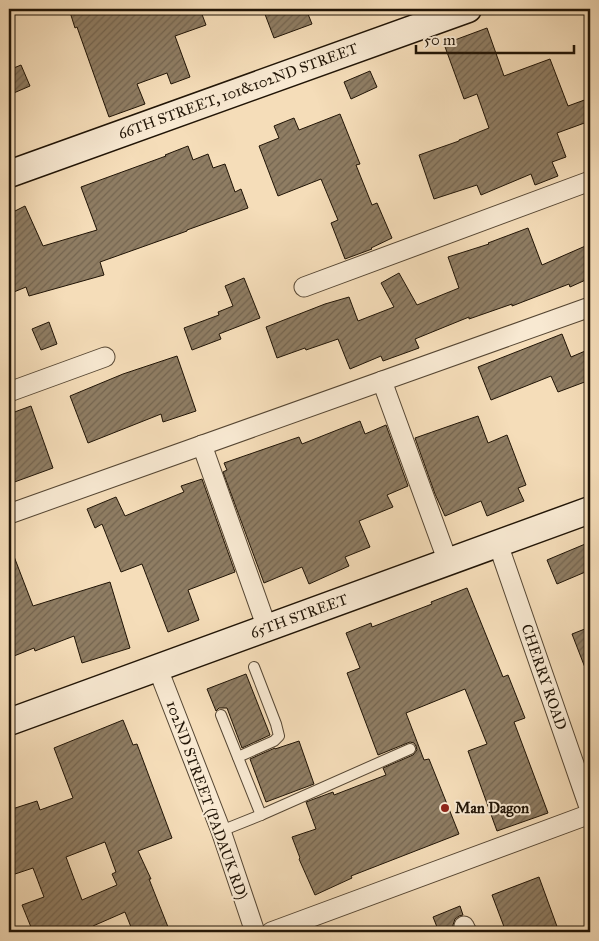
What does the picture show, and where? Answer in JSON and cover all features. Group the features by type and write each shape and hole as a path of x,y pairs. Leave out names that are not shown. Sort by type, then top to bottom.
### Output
{"street":[{"name":"66TH STREET, 101&102ND STREET","path":"9,174 468,9"},
{"path":"304,287 590,181"},
{"path":"9,514 590,307"},
{"path":"9,392 105,357"},
{"path":"382,381 448,562"},
{"path":"202,445 267,628"},
{"name":"65TH STREET","path":"9,722 590,510"},
{"name":"CHERRY ROAD","path":"498,544 590,810"},
{"name":"102ND STREET (PADAUK RD)","path":"158,669 221,831 255,932"},
{"path":"272,932 590,814"}],"lane":[{"path":"238,757 274,741 279,736 254,668"},
{"path":"221,715 261,815"},
{"path":"221,831 410,749"}],"building":[{"path":"69,9 200,9 206,25 175,36 190,77 171,84 167,73 137,84 145,104 109,117"},
{"path":"263,9 306,9 312,24 274,38"},
{"path":"487,28 504,76 550,59 568,106 590,98 590,121 557,133 566,157 552,162 558,176 535,185 531,174 481,195 477,185 434,199 419,155 489,128 477,94 464,99 444,44"},
{"path":"21,65 30,86 9,95 9,70"},
{"path":"370,71 377,87 351,99 344,82"},
{"path":"340,114 360,164 356,165 372,205 377,203 392,238 372,249 345,259 331,223 338,220 321,179 278,196 259,146 279,138 274,126 294,118 299,130"},
{"path":"188,146 193,160 208,154 213,168 225,164 235,192 241,189 248,208 100,262 104,275 29,296 26,287 9,294 9,214 25,206 43,246 97,230 81,187"},
{"path":"528,228 542,265 590,244 590,278 570,287 569,284 512,306 512,304 469,319 469,317 415,339 419,348 383,361 381,356 350,369 338,339 277,358 266,327 325,304 349,297 358,321 394,307 381,283 399,273 417,305 459,288 448,257 489,244"},
{"path":"244,278 260,318 219,334 221,339 192,350 184,328 219,315 218,312 233,306 225,286"},
{"path":"49,322 57,344 41,350 32,329"},
{"path":"562,334 571,357 590,349 590,380 558,392 551,376 491,400 478,367"},
{"path":"177,356 196,411 163,422 161,414 88,443 70,396 123,374"},
{"path":"31,406 53,468 9,484 9,414"},
{"path":"478,416 488,443 507,435 526,485 518,488 524,501 487,516 481,501 445,516 415,438"},
{"path":"360,421 365,434 386,425 408,486 387,495 393,507 359,521 370,547 345,557 349,566 309,584 302,567 264,583 223,472 227,470 224,463 299,437 302,444"},
{"path":"202,479 235,572 188,590 199,620 168,632 142,564 121,572 102,524 95,528 87,509 116,497 125,516 184,492 181,486"},
{"path":"590,542 590,570 557,584 547,560"},
{"path":"9,546 33,606 110,582 130,648 82,663 74,636 35,651 34,648 9,658"},
{"path":"467,588 503,677 508,675 525,718 514,722 548,813 497,831 468,751 487,744 465,689 406,713 424,760 429,759 459,834 351,876 352,878 315,895 299,859 292,837 316,829 306,802 333,792 334,795 386,775 383,768 413,755 417,750 414,743 410,742 378,755 347,673 360,668 346,633 371,623 372,627 432,604 431,602"},
{"path":"590,627 590,678 589,678 572,634"},
{"path":"246,674 270,735 242,748 227,708 219,708 216,711 207,689"},
{"path":"123,720 133,745 137,744 172,838 138,851 151,879 149,879 170,932 133,932 125,912 93,926 95,932 33,932 22,905 44,897 33,868 9,876 9,810 37,801 40,810 73,798 54,748","holes":["105,842 116,872 112,874 117,885 82,900 66,857"]},
{"path":"299,741 314,784 266,802 250,759 275,748"},
{"path":"539,877 559,932 506,932 492,895"},
{"path":"460,906 463,915 455,919 453,928 439,932 433,917"}],"place":[{"name":"Man Dagon","path":"445,808"}]}
